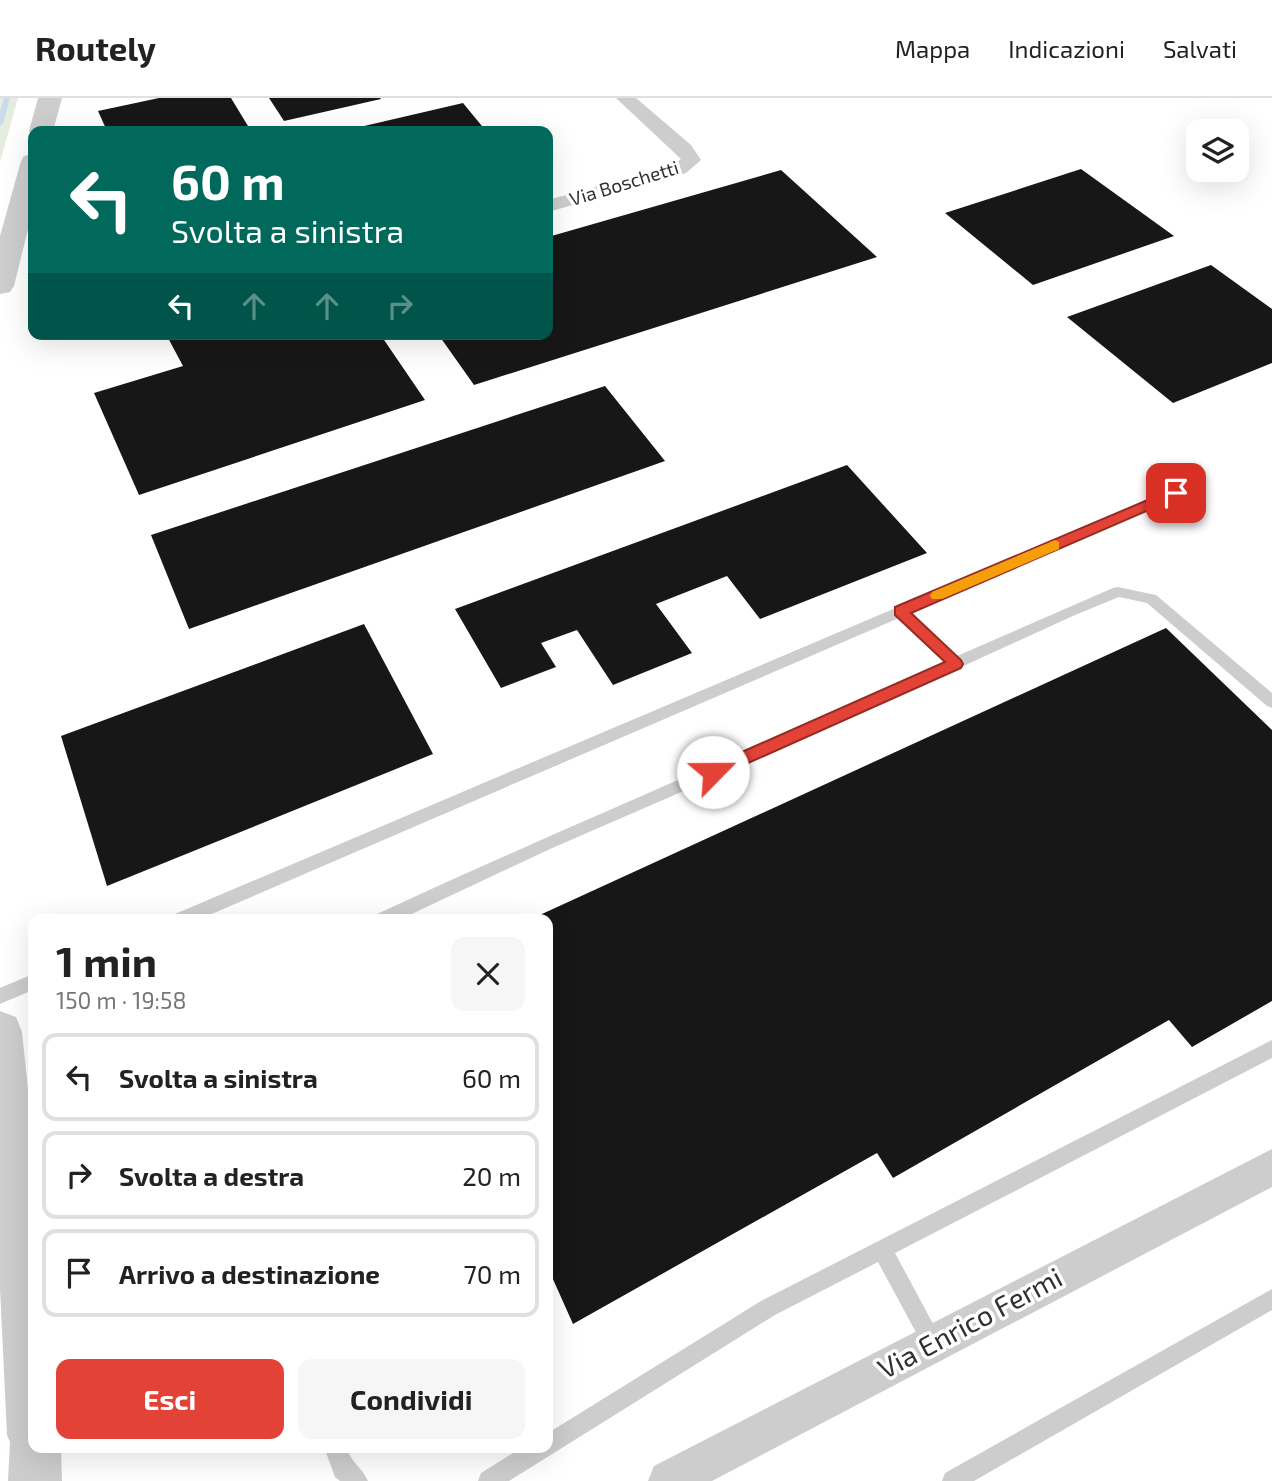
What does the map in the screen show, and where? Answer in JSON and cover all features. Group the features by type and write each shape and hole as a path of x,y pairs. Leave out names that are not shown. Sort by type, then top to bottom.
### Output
{"street":[{"path":"42,126 50,98"},
{"name":"Via Boschetti","path":"553,205 679,169 692,160 684,149 625,98"},
{"path":"0,286 28,180"},
{"path":"0,1032 28,1322"},
{"name":"Via Enrico Fermi","path":"669,1481 1272,1167"},
{"path":"34,1453 35,1481"}],"lane":[{"path":"193,914 1176,493"},
{"path":"394,914 544,844 810,730 1118,592 1151,599 1272,702"},
{"path":"901,611 956,664"},
{"path":"0,996 28,984"},
{"path":"553,1442 768,1308 1272,1049"},
{"path":"882,1249 932,1342"},
{"path":"953,1481 1272,1299"},
{"path":"337,1453 343,1469 357,1481"},
{"path":"489,1481 535,1453"}],"shaded area":[{"path":"0,98 18,98 0,162"}],"building":[{"path":"159,98 231,98 248,126 105,126 98,111"},
{"path":"269,98 380,98 381,99 284,121"},
{"path":"463,103 482,126 364,126"},
{"path":"1081,169 1174,236 1033,285 945,213"},
{"path":"781,170 877,257 474,385 442,340 553,340 553,236"},
{"path":"1211,265 1272,309 1272,363 1173,403 1067,317"},
{"path":"169,340 384,340 425,400 139,495 94,393 183,366"},
{"path":"605,386 665,461 189,629 151,535"},
{"path":"847,465 927,553 760,619 727,576 656,604 692,653 613,685 577,630 541,643 556,667 501,688 455,609"},
{"path":"364,624 433,754 107,886 61,736"},
{"path":"1166,628 1272,730 1272,1001 1192,1047 1169,1020 893,1178 877,1153 573,1324 553,1279 553,914 542,914"}],"waterway":[{"path":"0,124 7,98"}],"slow traffic":[{"path":"937,596 1055,545"}],"route":[{"path":"713,772 956,664 901,611 1176,493"}]}
